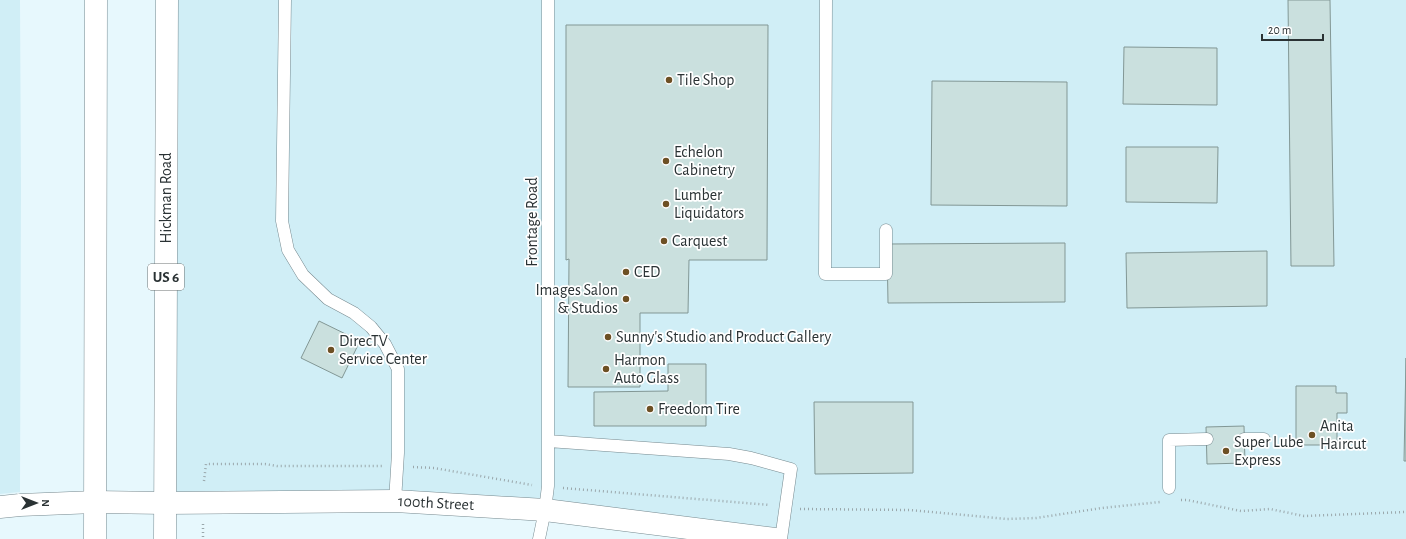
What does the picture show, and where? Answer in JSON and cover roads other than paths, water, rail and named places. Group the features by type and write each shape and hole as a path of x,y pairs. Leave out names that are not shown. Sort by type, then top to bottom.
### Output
{"main road":[{"path":"96,0 96,539"},
{"name":"Hickman Road","path":"165,539 167,0"},
{"name":"100th Street","path":"0,507 96,502 166,503 396,500 545,510 775,539"}],"lane":[{"path":"285,0 282,221 288,250 303,275 328,299 354,312 371,327 385,344 398,369 396,500"},
{"name":"Frontage Road","path":"539,539 548,486 548,0"},
{"path":"826,0 825,274 886,274 886,230"},
{"path":"1169,488 1169,440 1207,439"},
{"path":"1244,439 1264,439"},
{"path":"548,441 729,454 752,458 791,469 781,539"}],"place":[{"name":"Tile Shop","path":"669,80"},
{"name":"Echelon Cabinetry","path":"666,161"},
{"name":"Lumber Liquidators","path":"666,204"},
{"name":"Carquest","path":"664,241"},
{"name":"CED","path":"626,272"},
{"name":"Images Salon & Studios","path":"626,299"},
{"name":"Sunny's Studio and Product Gallery","path":"608,337"},
{"name":"DirecTV Service Center","path":"331,350"},
{"name":"Harmon Auto Glass","path":"606,369"},
{"name":"Freedom Tire","path":"650,409"},
{"name":"Anita Haircut","path":"1312,435"},
{"name":"Super Lube Express","path":"1226,451"}]}
